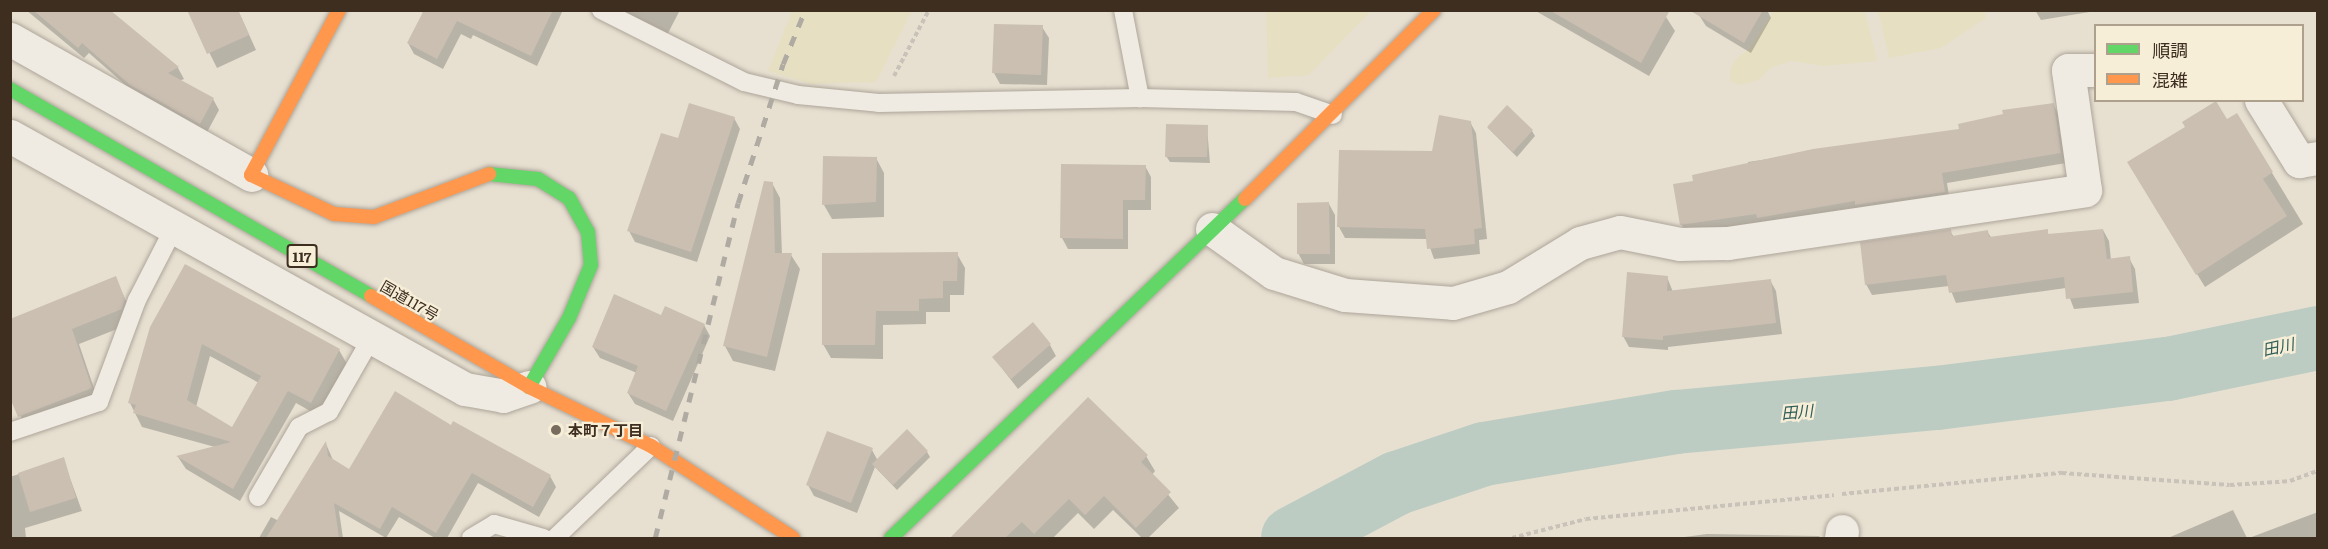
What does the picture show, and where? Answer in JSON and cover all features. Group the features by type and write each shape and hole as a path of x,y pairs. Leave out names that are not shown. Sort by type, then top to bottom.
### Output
{"main road":[{"path":"339,10 251,174 334,214 374,217 495,172 538,179 569,198 588,232 591,265 569,318 529,387"},
{"path":"891,538 1333,115 1434,10"},
{"name":"国道117号","path":"10,89 529,387 651,446 793,538"}],"street":[{"path":"10,39 251,174"},
{"path":"1212,229 1274,273 1345,294 1453,303 1508,287 1580,243 1620,232 1680,244 1728,243 2085,190 2068,70 2094,70"},
{"path":"2262,102 2299,161 2318,158"},
{"path":"10,136 465,389 502,396 529,387"}],"lane":[{"path":"601,10 744,82 798,95 879,103 1140,98 1296,102 1333,115"},
{"path":"1123,10 1140,98"},
{"path":"10,432 99,402 137,300 174,228"},
{"path":"258,497 298,427 329,412 372,337"},
{"path":"555,538 651,446"},
{"path":"471,538 494,524 543,538"}],"path":[{"path":"879,103 930,10"},
{"path":"1512,538 1586,519 2062,473 2230,485 2290,481 2318,471"}],"shaded area":[{"path":"792,10 912,11 876,82 811,84 768,71"},
{"path":"1266,10 1371,11 1309,75 1268,78"},
{"path":"1774,11 1865,11 1877,61 1824,66 1792,61 1772,67 1758,80 1740,85 1730,81 1730,69 1736,59 1750,48"},
{"path":"1878,11 1984,11 1986,18 1941,48 1889,58"}],"building":[{"path":"33,10 110,10 179,67 168,73 214,98 200,124 130,85 82,43 78,48"},
{"path":"187,10 238,10 249,35 207,54"},
{"path":"424,10 553,10 531,56 457,21 437,59 407,43"},
{"path":"1549,10 1670,10 1641,63"},
{"path":"1689,10 1763,10 1744,43"},
{"path":"994,24 1043,25 1041,75 992,73"},
{"path":"2214,102 2227,119 2237,113 2273,172 2263,179 2287,216 2196,275 2127,162 2185,127 2182,122"},
{"path":"689,103 735,117 691,252 627,231 661,133 678,138"},
{"path":"2054,103 2061,153 1942,173 1945,192 1855,205 1855,201 1757,218 1756,214 1680,225 1673,184 1693,181 1692,175 1813,149 1959,129 1958,124 2003,114 2002,110"},
{"path":"1507,105 1533,130 1513,152 1487,127"},
{"path":"1439,115 1471,121 1482,228 1474,229 1475,244 1427,249 1425,229 1337,227 1339,150 1432,151"},
{"path":"1166,124 1208,125 1207,157 1165,157"},
{"path":"823,156 877,157 876,202 822,205"},
{"path":"1061,164 1146,165 1145,200 1123,200 1123,239 1060,238"},
{"path":"764,181 773,182 775,253 792,253 767,357 723,346"},
{"path":"1329,202 1330,254 1297,254 1297,203"},
{"path":"1951,229 1952,236 1988,230 1989,237 2048,229 2048,234 2103,229 2107,259 2130,256 2133,292 2066,299 2064,277 1949,293 1946,275 1865,285 1860,242"},
{"path":"958,252 957,281 943,281 943,298 919,299 919,311 876,311 875,345 822,345 822,253"},
{"path":"185,264 340,349 311,403 288,391 233,489 176,456 231,442 133,413 136,405 128,403 150,327","holes":["202,344 261,376 232,427 187,400"]},
{"path":"1627,272 1668,276 1667,291 1771,279 1776,323 1663,336 1663,340 1622,337"},
{"path":"116,276 125,299 122,309 72,329 92,388 18,417 10,398 10,319"},
{"path":"614,294 661,315 665,306 705,324 666,411 627,393 638,366 592,347"},
{"path":"1033,322 1051,344 1011,379 992,357"},
{"path":"395,391 451,425 453,421 551,475 533,507 472,473 436,533 392,507 380,529 334,503 339,538 266,538 326,441 328,456 349,469"},
{"path":"1088,397 1148,455 1141,462 1171,492 1136,528 1104,496 1085,515 1069,499 1034,534 1022,522 1005,538 950,538"},
{"path":"907,429 928,451 893,485 872,464"},
{"path":"827,431 873,448 851,503 806,485"},
{"path":"64,457 76,498 30,512 18,473"}],"waterway":[{"name":"田川","path":"1293,538 1397,483 1484,454 1676,422 1937,398 2168,369 2318,338"}],"railway":[{"path":"655,538 738,203 783,64 805,10"}],"traffic: fast":[{"path":"10,89 371,296"},
{"path":"489,174 538,179 569,198 588,232 591,265 569,318 529,387"},
{"path":"891,538 1245,199"}],"traffic: slow":[{"path":"339,10 251,175 334,214 374,217 489,174"},
{"path":"1245,199 1434,10"},
{"path":"371,296 529,387 651,446 793,538"}],"place":[{"name":"本町７丁目","path":"556,430"}]}
